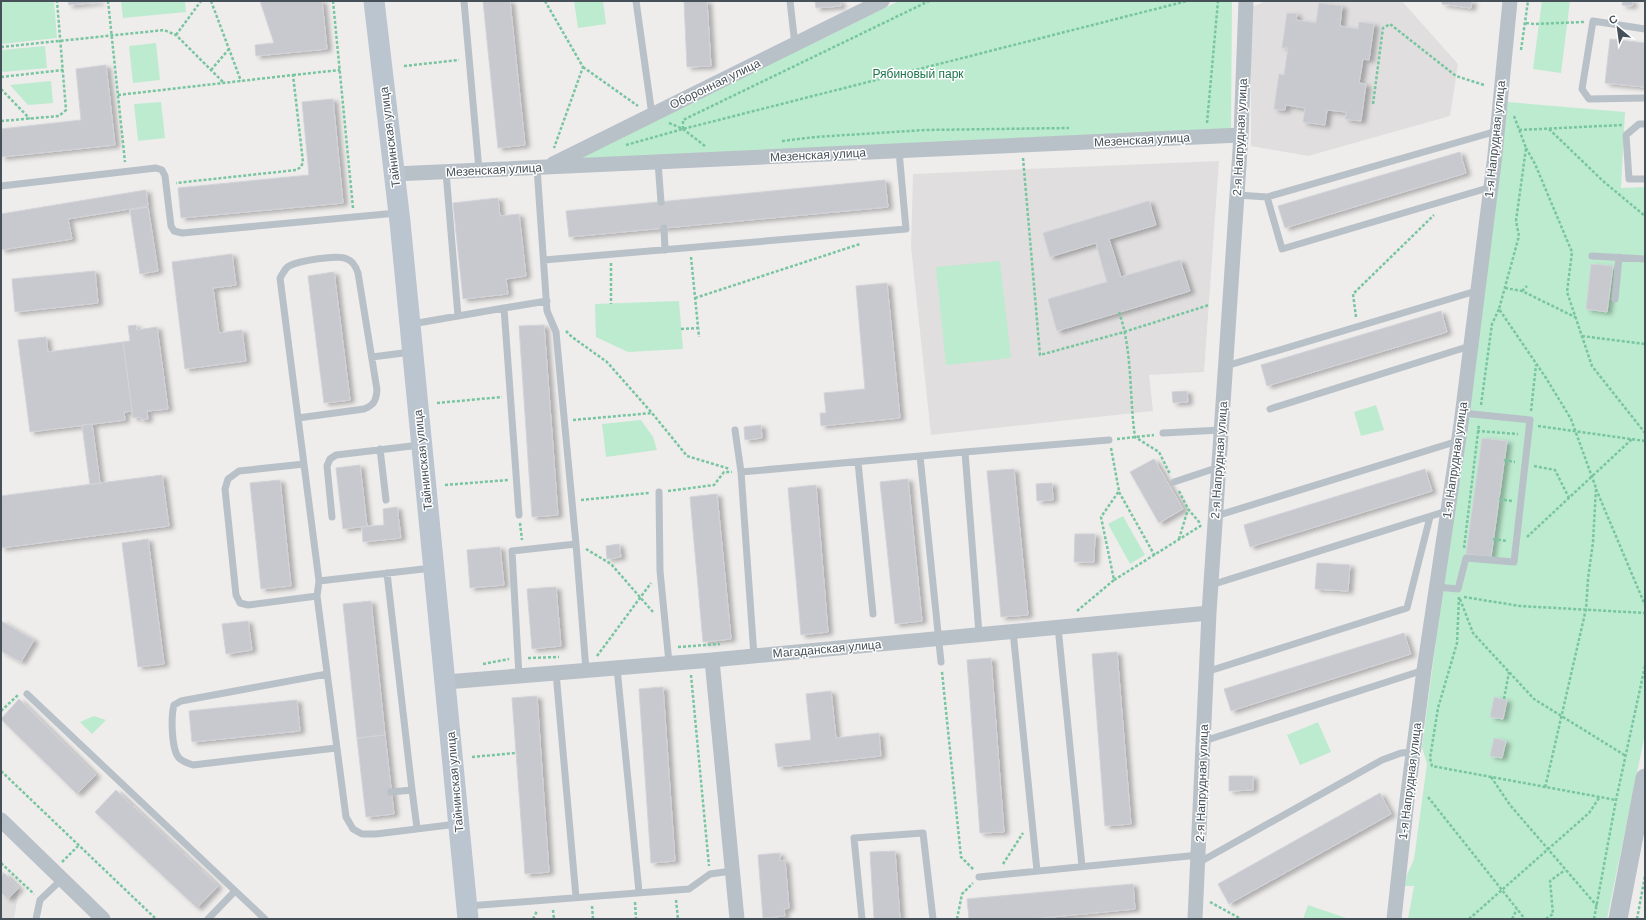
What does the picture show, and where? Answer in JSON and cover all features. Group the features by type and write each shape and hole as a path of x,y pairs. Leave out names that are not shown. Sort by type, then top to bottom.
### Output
{"main road":[{"name":"Тайнинская улица","path":"374,1 399,213 446,682 467,912"}],"street":[{"name":"Оборонная улица","path":"542,167 652,115 882,1"},
{"name":"2-я Напрудная улица","path":"1196,919 1209,613 1241,135 1246,1"},
{"name":"1-я Напрудная улица","path":"1394,919 1424,670 1471,346 1476,291 1491,187 1510,1"},
{"name":"Мезенская улица","path":"394,174 1241,135"},
{"name":"Магаданская улица","path":"446,682 712,660 1209,613"},
{"path":"712,660 737,919"},
{"path":"1618,919 1642,810 1645,778"},
{"path":"1,820 61,880 103,919"}],"lane":[{"path":"464,1 479,170"},
{"path":"636,1 652,115"},
{"path":"790,1 795,45"},
{"path":"1645,29 1593,21 1582,89 1589,99 1645,98"},
{"path":"1642,124 1626,134 1629,179 1645,179"},
{"path":"1237,195 1267,197 1497,131"},
{"path":"544,260 906,229 899,151"},
{"path":"658,162 661,202"},
{"path":"542,167 544,260 547,311 556,332 566,421 586,670"},
{"path":"1,186 156,168 162,170 165,176 171,226 174,231 182,233 399,213"},
{"path":"446,172 458,316"},
{"path":"1267,197 1282,249 1491,187"},
{"path":"664,228 665,250"},
{"path":"298,418 364,409 373,405 376,400 377,390 358,273 354,265 348,259 339,256 296,263 284,270 280,278 298,418 304,464 319,581 317,596 346,817 353,829 362,834 376,834 459,824"},
{"path":"1592,256 1645,259"},
{"path":"1615,299 1619,257"},
{"path":"1225,366 1476,291"},
{"path":"410,325 547,301"},
{"path":"504,308 520,515"},
{"path":"1270,410 1471,346"},
{"path":"372,357 412,352"},
{"path":"1437,587 1458,589 1466,558 1514,562 1517,542 1530,422 1462,413"},
{"path":"735,430 741,472 754,656"},
{"path":"1163,434 1221,430"},
{"path":"1216,516 1459,437"},
{"path":"741,472 1109,440"},
{"path":"332,517 327,466 330,459 336,455 422,445"},
{"path":"380,449 386,500"},
{"path":"965,452 979,634"},
{"path":"920,456 941,662"},
{"path":"858,462 873,614"},
{"path":"304,464 239,471 228,479 225,489 236,595 240,603 248,605 317,596"},
{"path":"1174,482 1219,467"},
{"path":"659,492 660,571 669,663"},
{"path":"1211,585 1430,517 1448,510"},
{"path":"1206,672 1407,608 1430,517"},
{"path":"519,676 512,551 576,544"},
{"path":"319,581 434,568"},
{"path":"387,573 417,828"},
{"path":"1058,627 1082,866"},
{"path":"1013,631 1037,871"},
{"path":"617,668 637,893"},
{"path":"1204,741 1424,670"},
{"path":"556,673 576,897"},
{"path":"327,674 181,701 174,705 172,713 174,748 178,757 184,762 193,765 336,748"},
{"path":"27,694 265,919"},
{"path":"979,876 1082,866 1199,859 1382,760 1401,753 1413,752"},
{"path":"391,792 412,790"},
{"path":"862,919 854,838 923,834 933,919"},
{"path":"467,912 576,897 689,888 710,874 732,871"},
{"path":"36,919 40,900 61,880"},
{"path":"208,919 235,891"}],"path":[{"path":"1,121 59,116 64,112 66,106 57,1"},
{"path":"108,1 126,171"},
{"path":"176,35 201,1"},
{"path":"211,1 241,81"},
{"path":"333,1 354,217"},
{"path":"545,1 583,67 652,115"},
{"path":"683,129 683,120 929,1"},
{"path":"683,129 1187,1"},
{"path":"1200,124 1207,124 1218,1"},
{"path":"1525,23 1534,24 1593,21"},
{"path":"1373,104 1383,28 1390,24 1456,76 1484,85"},
{"path":"1,47 164,30 176,35 224,83"},
{"path":"211,70 229,49"},
{"path":"404,66 469,59"},
{"path":"542,167 583,67"},
{"path":"1,76 63,70"},
{"path":"118,95 340,70"},
{"path":"166,184 296,170 301,167 303,162 293,75"},
{"path":"1,89 30,119"},
{"path":"1514,115 1526,148 1535,164 1572,252 1567,292 1592,366 1645,433"},
{"path":"1519,130 1642,124"},
{"path":"777,141 925,130 1072,128"},
{"path":"1549,128 1603,182 1645,216"},
{"path":"683,129 709,149"},
{"path":"1022,145 1040,355 1124,332 1209,305"},
{"path":"1466,558 1464,553 1484,379 1492,324 1499,309 1519,236 1516,221 1526,148"},
{"path":"1357,327 1353,294 1450,199"},
{"path":"695,298 860,244"},
{"path":"690,248 699,336"},
{"path":"611,255 612,304"},
{"path":"1522,291 1527,286"},
{"path":"1505,288 1522,291 1575,317"},
{"path":"1499,309 1571,419 1592,478 1645,605"},
{"path":"547,311 572,337 607,362 652,413 687,456 741,472"},
{"path":"1119,312 1129,360 1135,437"},
{"path":"681,329 698,328"},
{"path":"1582,336 1644,344 1645,341"},
{"path":"1536,364 1530,422 1576,432 1645,441"},
{"path":"437,403 511,396"},
{"path":"566,421 652,413"},
{"path":"1459,437 1478,431 1529,435"},
{"path":"1154,556 1119,491 1109,440 1163,434"},
{"path":"1058,627 1114,580 1202,525 1188,509 1159,452 1135,437"},
{"path":"1493,539 1524,542 1529,534 1592,478 1632,439"},
{"path":"1504,460 1555,470 1569,498"},
{"path":"445,485 517,479"},
{"path":"1545,788 1586,609 1593,542 1596,488"},
{"path":"1114,580 1101,517 1119,491"},
{"path":"1179,540 1188,509"},
{"path":"520,515 523,550"},
{"path":"576,544 612,564 665,625"},
{"path":"586,670 660,571"},
{"path":"1459,596 1520,606 1645,613"},
{"path":"1459,596 1473,633 1534,699 1626,756"},
{"path":"1459,596 1457,643 1438,708 1430,758 1432,766 1616,800"},
{"path":"689,662 710,874"},
{"path":"941,662 961,857 979,876 962,894 957,919"},
{"path":"1594,919 1616,800 1645,666"},
{"path":"1504,699 1509,672"},
{"path":"1,711 17,695 27,694"},
{"path":"472,757 516,753"},
{"path":"1,771 156,919"},
{"path":"1490,777 1510,805 1597,906"},
{"path":"1428,797 1525,919"},
{"path":"1469,919 1589,813 1599,798"},
{"path":"997,875 1032,819"},
{"path":"1,863 40,900"},
{"path":"1546,919 1553,914 1550,881 1566,870"},
{"path":"1637,919 1645,877"},
{"path":"675,890 678,919"},
{"path":"636,919 637,893"},
{"path":"1197,895 1241,919"},
{"path":"1512,919 1517,909"}],"shaded area":[{"path":"1263,1 1402,1 1458,64 1450,116 1308,156 1251,146 1251,7 1262,3"},
{"path":"1219,161 1204,372 1149,375 1153,411 931,435 911,247 913,174"},
{"path":"1,870 19,888 14,919 1,919"}],"green space":[{"path":"1,1 54,1 57,38 1,44"},
{"path":"121,1 185,1 186,12 123,18"},
{"path":"574,1 603,1 606,24 578,28"},
{"name":"Рябиновый парк","path":"899,1 1232,1 1231,132 568,163"},
{"path":"1542,1 1570,1 1561,73 1533,69"},
{"path":"156,43 160,80 133,83 129,46"},
{"path":"45,46 47,68 3,72 1,70 1,50"},
{"path":"51,81 53,103 28,105 10,85"},
{"path":"161,102 165,138 138,141 134,104"},
{"path":"1507,102 1625,112 1621,188 1645,187 1645,734 1607,919 1408,919 1414,886 1405,886 1407,875 1414,859 1427,764 1422,747"},
{"path":"1000,261 1011,358 946,365 936,267"},
{"path":"679,301 683,349 628,352 596,337 595,304"},
{"path":"1376,405 1384,430 1361,436 1354,412"},
{"path":"641,420 653,437 657,450 606,457 602,424"},
{"path":"1123,516 1145,555 1130,564 1108,524"},
{"path":"94,716 106,720 92,734 80,722"},
{"path":"1318,722 1331,752 1300,765 1287,735"},
{"path":"1308,905 1349,919 1303,919"}],"building":[{"path":"68,1 99,1 100,2 69,5"},
{"path":"260,1 322,1 327,49 256,56 255,45 274,43"},
{"path":"483,1 510,1 525,145 498,148"},
{"path":"684,1 707,1 711,66 687,67"},
{"path":"815,1 840,1 841,6 816,8"},
{"path":"1442,1 1472,1 1471,8 1442,4"},
{"path":"1623,1 1633,1 1632,6 1622,5"},
{"path":"1319,3 1342,6 1340,26 1358,29 1359,22 1374,24 1369,60 1363,59 1359,83 1366,84 1361,121 1345,119 1346,112 1327,110 1325,125 1303,122 1305,108 1286,105 1285,110 1274,109 1279,74 1284,75 1288,48 1282,48 1287,13 1297,14 1296,20 1316,23"},
{"path":"1610,39 1645,43 1645,87 1605,83"},
{"path":"106,65 115,145 1,157 1,129 81,120 76,69"},
{"path":"333,99 343,203 181,218 178,188 309,175 302,102"},
{"path":"1460,152 1466,173 1285,228 1278,206"},
{"path":"885,180 888,207 569,237 566,211"},
{"path":"146,190 148,206 68,219 72,239 1,250 1,214"},
{"path":"498,198 500,216 519,214 526,276 506,279 508,294 463,299 453,203"},
{"path":"1149,201 1156,225 1109,239 1121,277 1180,260 1190,291 1057,331 1048,299 1107,282 1096,243 1050,257 1043,233"},
{"path":"148,207 158,271 140,274 130,210"},
{"path":"232,254 236,285 213,288 219,333 242,330 246,361 185,369 172,262"},
{"path":"1591,264 1613,266 1607,312 1586,309"},
{"path":"95,271 98,303 15,312 12,279"},
{"path":"334,272 350,400 324,403 308,276"},
{"path":"887,283 900,418 821,426 820,413 826,413 824,393 865,389 856,286"},
{"path":"1441,311 1447,332 1267,386 1261,365"},
{"path":"136,325 137,330 157,327 168,409 147,411 148,419 141,420 140,417 133,418 123,342 130,341 128,326"},
{"path":"544,325 558,515 532,517 519,326"},
{"path":"46,337 48,352 123,342 132,411 124,412 125,420 30,432 18,340"},
{"path":"1187,391 1188,402 1173,403 1172,392"},
{"path":"92,424 100,483 90,485 82,425"},
{"path":"761,425 762,438 745,440 744,427"},
{"path":"1482,438 1507,441 1491,557 1466,554"},
{"path":"1154,459 1183,509 1159,523 1130,472"},
{"path":"360,465 367,526 343,529 336,468"},
{"path":"1014,469 1028,615 1001,617 987,471"},
{"path":"1425,469 1432,491 1250,547 1244,525"},
{"path":"162,475 169,526 1,548 1,496"},
{"path":"908,479 922,621 895,624 880,482"},
{"path":"280,480 291,586 261,589 250,483"},
{"path":"1052,483 1053,500 1037,501 1036,484"},
{"path":"816,485 828,632 801,635 788,488"},
{"path":"717,494 731,639 703,642 690,497"},
{"path":"397,507 401,538 363,542 362,527 384,525 383,509"},
{"path":"1075,534 1095,534 1094,562 1074,562"},
{"path":"148,539 164,664 138,667 122,543"},
{"path":"619,544 621,557 607,559 606,546"},
{"path":"500,547 504,585 470,588 467,550"},
{"path":"1317,563 1350,565 1348,591 1315,589"},
{"path":"556,587 561,646 532,649 527,589"},
{"path":"371,601 385,735 357,738 343,604"},
{"path":"1,621 34,640 21,662 1,651"},
{"path":"248,621 252,650 226,654 222,624"},
{"path":"1404,633 1411,654 1231,711 1224,689"},
{"path":"1117,652 1131,824 1105,826 1092,654"},
{"path":"991,658 1004,832 980,833 967,660"},
{"path":"663,687 675,861 651,863 639,689"},
{"path":"831,691 836,738 879,733 881,756 778,767 775,744 811,740 806,694"},
{"path":"537,696 549,872 525,874 512,698"},
{"path":"1494,697 1507,700 1503,719 1490,717"},
{"path":"19,699 96,775 77,794 1,719"},
{"path":"297,700 300,731 192,742 189,711"},
{"path":"385,735 394,814 366,817 357,738"},
{"path":"1494,738 1506,741 1502,758 1490,756"},
{"path":"1229,776 1253,776 1253,790 1229,791"},
{"path":"116,790 218,886 197,908 95,812"},
{"path":"1380,793 1391,814 1229,904 1218,884"},
{"path":"895,851 900,919 874,919 870,852"},
{"path":"780,853 780,861 785,860 789,908 784,909 785,916 763,918 758,855"},
{"path":"4,873 19,888 8,899 1,892 1,877"},
{"path":"1133,884 1135,909 1031,919 969,919 967,899"}]}
